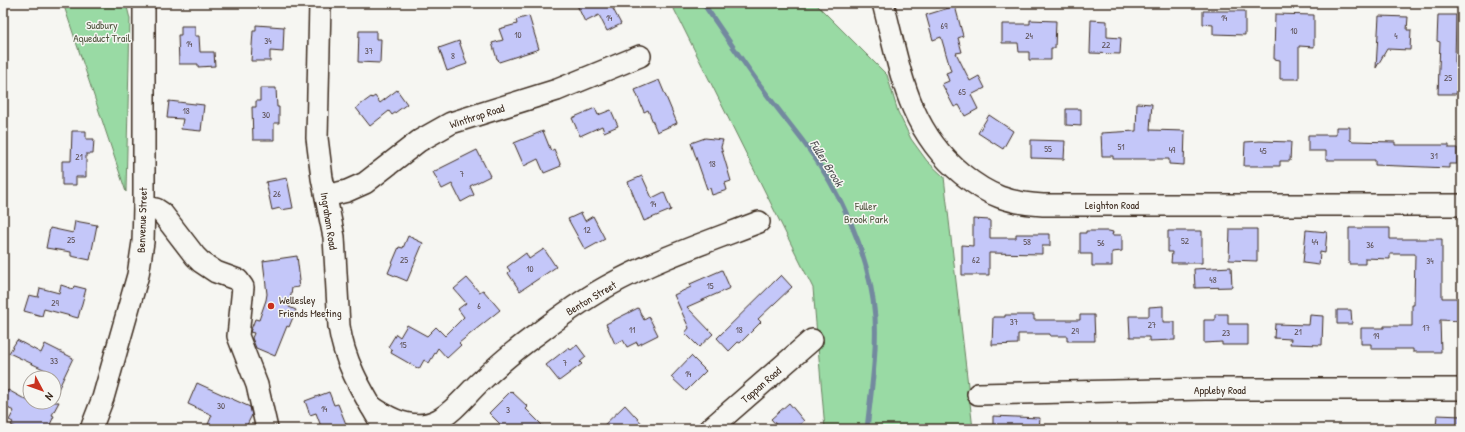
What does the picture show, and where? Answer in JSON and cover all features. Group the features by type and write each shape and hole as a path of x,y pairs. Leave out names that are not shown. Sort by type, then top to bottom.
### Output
{"street":[{"name":"Benvenue Street","path":"91,429 103,398 138,275 143,242 144,3"},
{"name":"Ingraham Road","path":"320,3 317,138 320,164 334,237 339,326 341,338 351,370 370,406 385,429"},
{"name":"Leighton Road","path":"883,3 909,99 925,132 937,149 956,168 977,185 1005,200 1044,205 1462,205"},
{"name":"Winthrop Road","path":"326,196 347,191 365,183 419,141 451,123 557,90 640,56"},
{"path":"144,207 156,209 162,213 201,262 216,272 233,277 241,283 243,291 238,336 257,385 267,429"},
{"name":"Benton Street","path":"436,429 449,413 481,381 514,351 564,313 630,275 759,222"},
{"name":"Tappan Road","path":"710,429 812,340"},
{"name":"Appleby Road","path":"978,394 1205,390 1462,389"},
{"name":"Benton Street","path":"370,406 395,421 415,424 425,424 437,421 449,413"}],"green space":[{"name":"Sudbury Aqueduct Trail","path":"63,3 126,3 130,19 126,192"},
{"name":"Fuller Brook Park","path":"671,3 815,3 887,75 898,112 911,139 927,161 944,177 973,429 825,429 813,288"}],"building":[{"path":"576,3 621,3 612,7 621,24 607,31 599,15 585,22"},
{"path":"955,6 963,36 958,38 962,52 956,53 970,81 979,76 985,88 971,95 978,109 965,116 959,105 954,107 942,84 949,81 946,73 951,71 941,37 933,40 926,15"},
{"path":"1203,11 1245,11 1245,35 1213,34 1213,25 1203,24"},
{"path":"1275,14 1314,15 1314,47 1299,46 1299,79 1280,79 1280,60 1274,59"},
{"path":"1438,15 1456,15 1455,63 1458,63 1457,94 1438,94 1440,42 1437,41"},
{"path":"529,16 539,49 499,62 492,43 503,40 499,29 517,24 516,20"},
{"path":"1379,16 1408,17 1407,30 1411,30 1410,50 1387,49 1376,68"},
{"path":"1030,20 1056,21 1055,48 1051,48 1051,60 1029,60 1029,52 1019,52 1018,43 1002,43 1002,24 1030,24"},
{"path":"1091,20 1107,21 1107,37 1121,38 1120,54 1090,53"},
{"path":"256,25 284,27 283,52 270,51 270,61 251,61 253,31 256,31"},
{"path":"181,26 195,26 195,36 199,36 200,52 214,52 215,66 198,67 198,64 179,64 178,35 181,35"},
{"path":"359,31 376,31 376,39 381,39 380,63 358,62"},
{"path":"459,41 467,64 447,71 439,48"},
{"path":"659,80 677,123 657,132 648,110 644,112 635,90"},
{"path":"260,88 276,88 277,107 279,107 279,123 274,123 274,140 253,140 252,107 256,107 256,101 260,101"},
{"path":"397,90 407,104 392,115 389,111 370,126 356,108 371,97 372,98 375,96 380,103"},
{"path":"169,101 204,105 201,131 181,129 183,119 167,118"},
{"path":"1137,103 1152,104 1150,130 1185,131 1184,165 1169,164 1169,159 1113,159 1113,156 1102,156 1101,133 1136,131"},
{"path":"595,108 598,115 611,110 618,126 604,132 602,126 580,136 572,118"},
{"path":"1066,109 1081,109 1081,126 1066,125"},
{"path":"989,115 1013,131 1003,149 978,133"},
{"path":"1336,127 1350,127 1350,140 1353,141 1395,142 1395,145 1449,145 1449,148 1457,148 1457,164 1449,164 1449,168 1375,165 1375,160 1326,160 1326,151 1308,151 1308,135 1336,135"},
{"path":"72,131 86,131 86,139 94,139 93,154 86,154 86,177 76,177 76,185 62,185 62,161 71,161"},
{"path":"543,131 551,151 554,149 561,166 544,173 538,159 524,166 514,143"},
{"path":"705,138 723,140 721,147 731,181 725,183 727,190 712,195 710,188 707,189 691,143"},
{"path":"1031,140 1065,141 1064,159 1031,158"},
{"path":"1245,142 1291,142 1290,161 1280,161 1280,166 1244,166"},
{"path":"477,150 490,176 470,186 474,195 461,202 452,184 442,189 433,172"},
{"path":"642,176 652,198 664,192 671,210 644,221 628,182"},
{"path":"287,178 293,208 281,210 280,208 272,210 266,182"},
{"path":"581,213 585,221 593,216 605,239 585,250 568,219"},
{"path":"973,219 990,220 990,238 1016,238 1016,234 1050,234 1050,246 1042,246 1042,254 989,253 989,275 962,275 962,245 973,246"},
{"path":"75,221 97,225 90,260 71,256 71,252 46,248 50,228 73,233"},
{"path":"1349,228 1390,228 1390,239 1442,239 1442,298 1462,298 1462,321 1440,320 1441,352 1413,352 1413,349 1371,349 1371,344 1361,344 1361,328 1412,326 1415,254 1390,254 1390,259 1365,258 1365,264 1349,264"},
{"path":"1230,229 1257,229 1257,261 1229,260"},
{"path":"1306,230 1327,232 1325,253 1320,252 1319,265 1303,263"},
{"path":"1086,231 1109,231 1113,232 1112,235 1122,235 1122,251 1112,252 1112,266 1092,266 1092,254 1080,254 1080,233 1086,233"},
{"path":"1168,231 1202,231 1202,263 1171,263 1172,252 1168,252"},
{"path":"408,236 423,243 407,281 388,273 399,247 403,248"},
{"path":"544,249 556,267 520,291 508,273 510,271 507,267 526,253 529,259"},
{"name":"Wellesley Friends Meeting","path":"297,256 300,281 298,281 299,287 292,288 289,307 296,310 289,327 287,326 275,356 256,348 252,338 254,333 250,332 255,319 259,320 266,300 267,294 263,261"},
{"path":"1231,267 1232,287 1195,288 1194,269"},
{"path":"722,270 730,288 687,307 713,334 699,347 685,333 689,328 674,295 691,287 690,284"},
{"path":"781,275 792,287 758,319 761,322 740,343 738,342 729,351 717,338"},
{"path":"467,278 479,292 483,290 500,310 459,343 461,345 447,358 438,348 429,363 424,360 419,369 391,353 392,350 388,347 396,334 400,337 407,325 427,336 436,327 445,336 464,317 458,309 466,303 454,289"},
{"path":"61,285 73,289 74,286 86,289 78,318 44,309 42,316 24,311 29,295 38,297 40,288 59,293"},
{"path":"1163,306 1163,322 1175,322 1175,340 1149,341 1149,337 1130,337 1129,316 1149,316 1149,307"},
{"path":"638,308 644,320 649,317 658,335 638,345 637,342 627,347 623,340 615,344 606,324"},
{"path":"1337,310 1351,310 1352,324 1337,324"},
{"path":"1215,314 1228,314 1228,324 1248,324 1248,345 1222,345 1222,342 1204,343 1204,320 1215,320"},
{"path":"1005,315 1034,315 1034,320 1080,320 1080,315 1094,315 1095,341 1067,341 1067,336 1050,336 1050,334 1018,334 1018,344 992,345 993,317 1005,317"},
{"path":"1310,315 1323,316 1322,345 1290,344 1291,339 1274,338 1275,324 1309,325"},
{"path":"17,340 41,353 45,344 73,358 62,381 62,370 45,370 9,353"},
{"path":"577,345 586,357 580,362 582,364 559,381 546,365 569,347 571,350"},
{"path":"691,356 706,371 686,391 671,377"},
{"path":"197,383 250,407 252,415 245,429 206,429 212,415 188,404"},
{"path":"8,390 22,398 22,410 55,410 52,415 54,416 48,429 19,429 11,425 13,422 9,420 14,411 3,406 3,399"},
{"path":"511,391 528,407 526,409 546,429 505,429 489,413"},
{"path":"329,392 334,405 338,404 348,429 322,429 316,413 310,415 305,401"},
{"path":"789,403 804,421 795,429 780,429 771,419"},
{"path":"625,405 647,429 600,429"},
{"path":"1437,415 1462,416 1462,429 1443,429 1436,427"},
{"path":"993,416 1040,418 1039,429 993,429"}],"waterway":[{"name":"Fuller Brook","path":"703,3 736,52 802,140 829,180 841,202 860,247 872,293 875,317 874,359 867,429"}],"place":[{"name":"Wellesley Friends Meeting","path":"271,306"}]}
